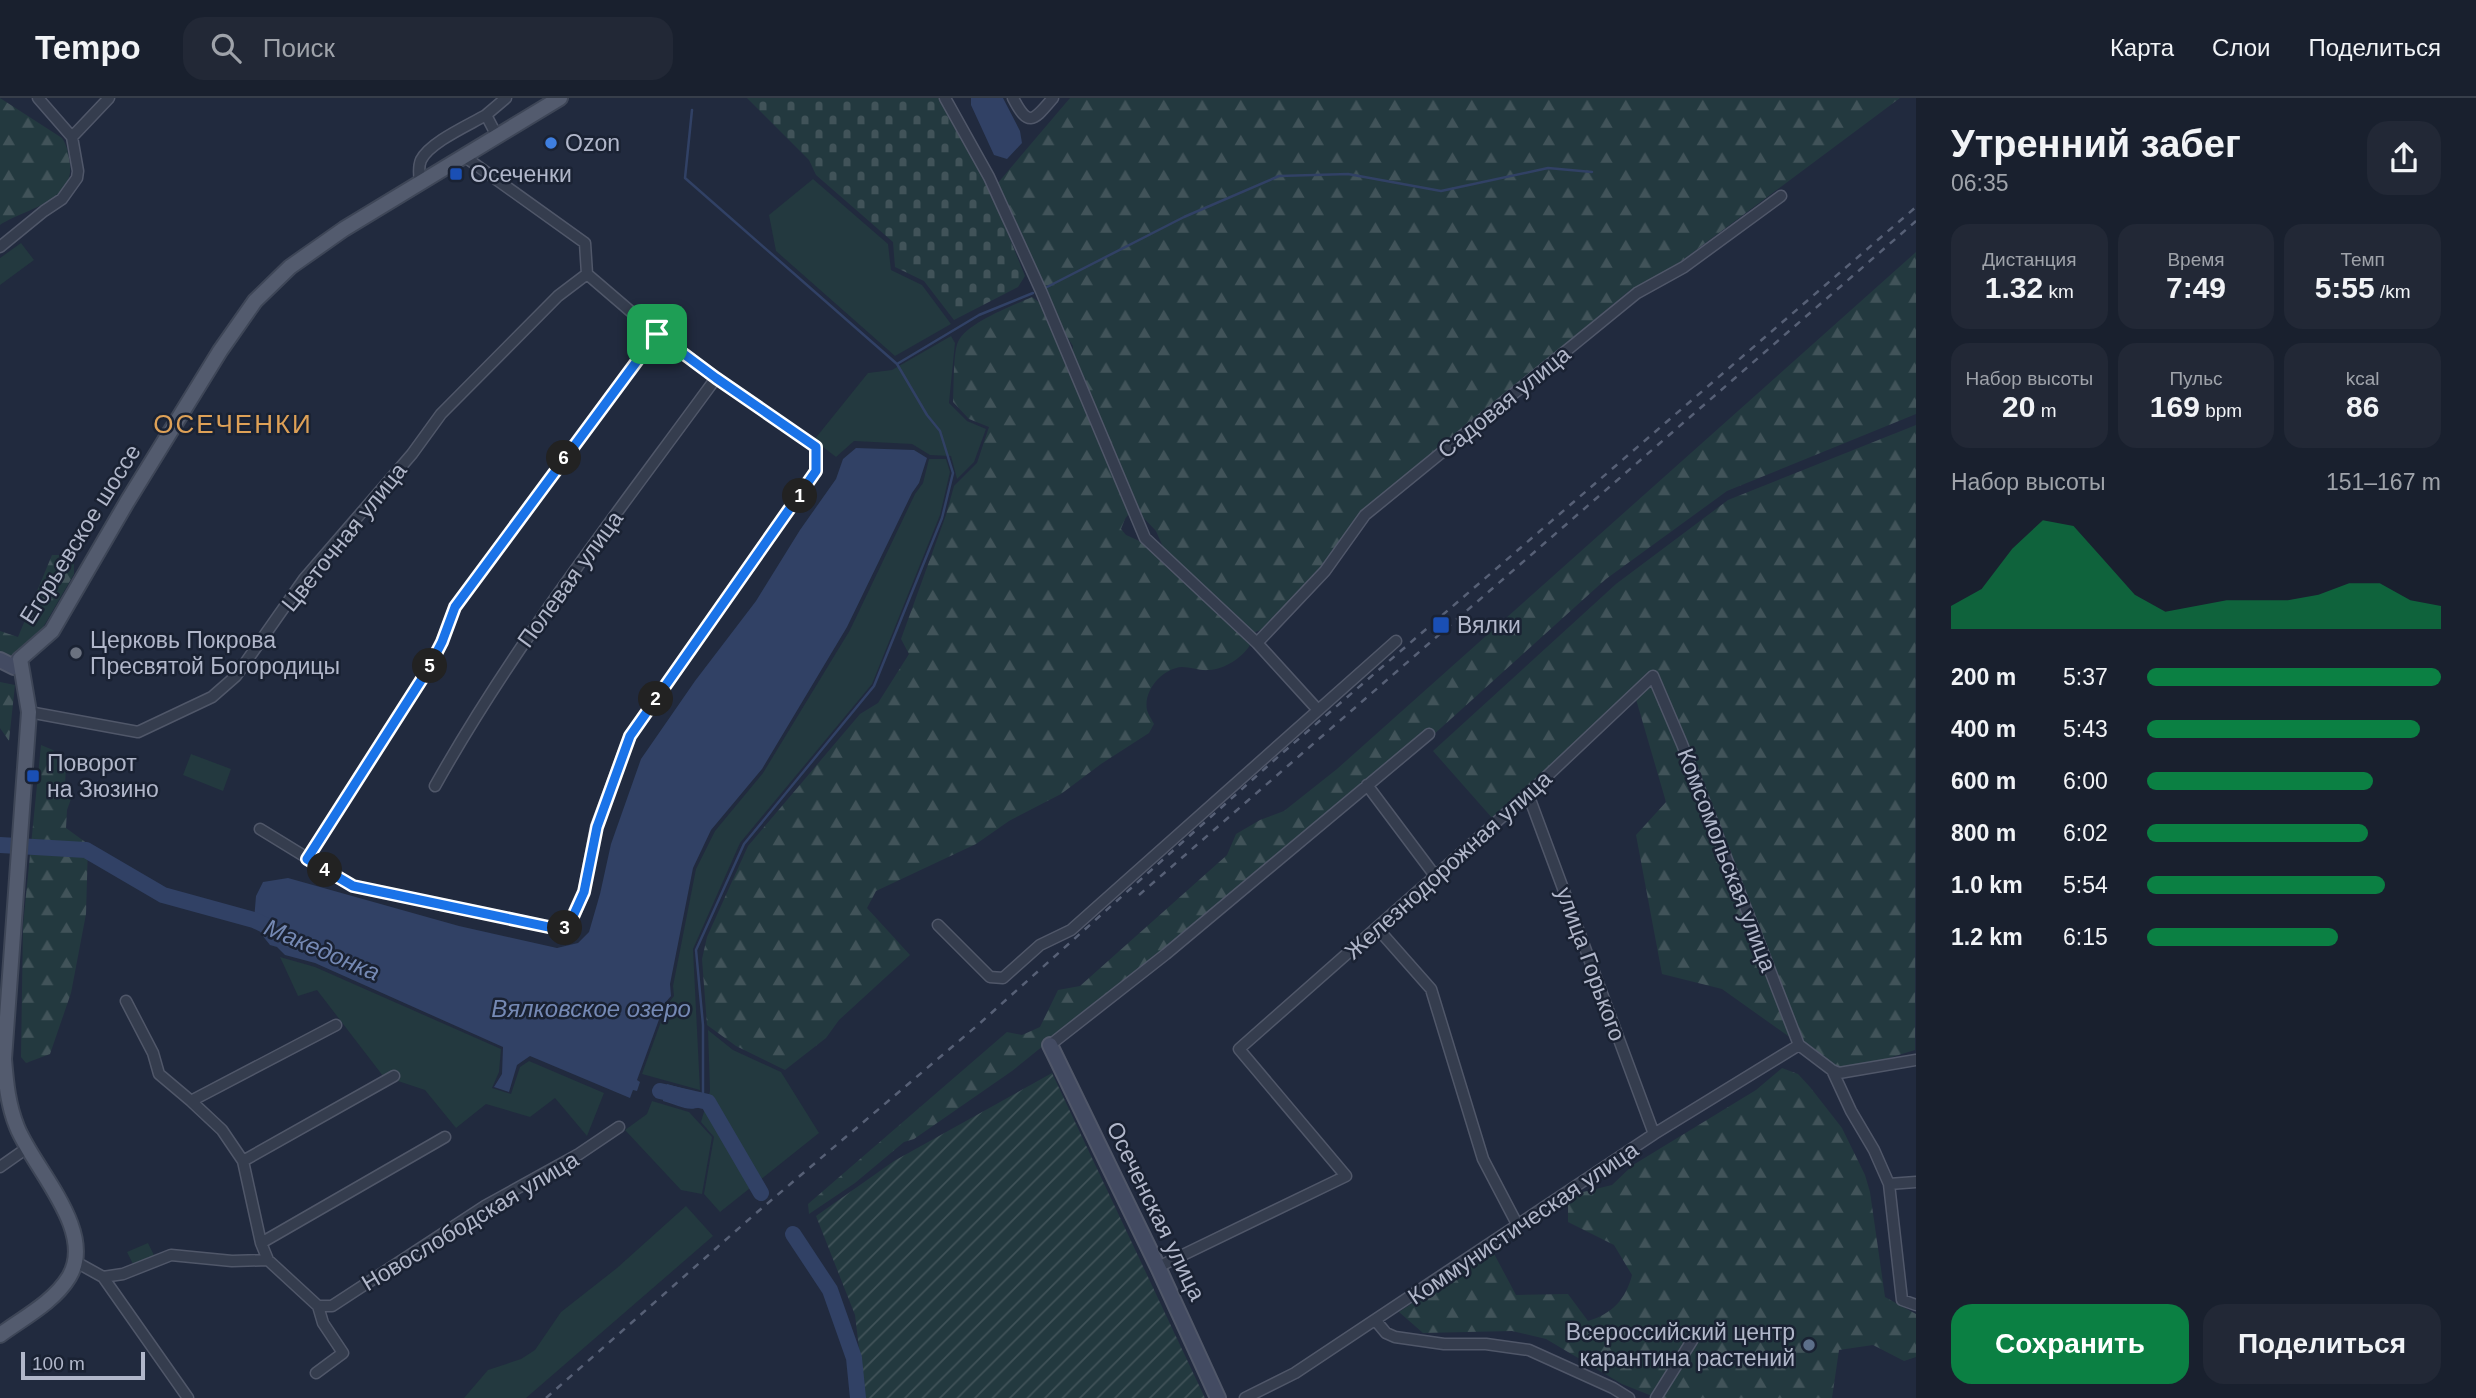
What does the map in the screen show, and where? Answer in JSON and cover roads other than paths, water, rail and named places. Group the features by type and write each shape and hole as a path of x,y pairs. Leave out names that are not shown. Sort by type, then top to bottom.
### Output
{"main road":[{"name":"Егорьевское шоссе","path":"20,659 52,631 192,396 255,301 290,267 420,183 560,98"},
{"path":"0,1335 57,1292 69,1278 76,1262 69,1219 16,1126 9,1104 4,1059 29,712 20,659"}],"street":[{"path":"0,247 44,211 62,200 69,192 78,171 72,137 38,98"},
{"path":"72,137 109,98"},
{"path":"420,183 419,167 423,157 442,141 486,115 506,98"},
{"path":"945,98 989,177 1041,291 1144,538 1257,643 1318,710"},
{"path":"1013,98 1022,116 1028,118 1036,117 1053,98"},
{"path":"486,115 497,136"},
{"path":"260,829 353,886 563,930 570,923 584,892 597,827 630,736 816,471 816,447 657,334 587,274 584,243 465,157"},
{"name":"Садовая улица","path":"1257,643 1325,571 1365,515 1637,293 1684,267 1781,196"},
{"name":"Цветочная улица","path":"29,712 138,732 212,697 236,676 311,571 412,454 441,414 558,296 587,274"},
{"path":"307,859 427,671 442,642 455,607 657,334"},
{"name":"Полевая улица","path":"435,786 472,720 508,666 716,378"},
{"path":"938,925 990,977 1003,978 1040,945 1070,930 1396,641"},
{"path":"0,660 14,667 20,659"},
{"name":"Железнодорожная улица","path":"1158,1267 1346,1176 1239,1049 1436,877 1653,676"},
{"name":"Комсомольская улица","path":"1653,676 1799,1045"},
{"path":"1050,1045 1166,954 1429,734"},
{"path":"1367,785 1436,877"},
{"name":"улица Горького","path":"1528,794 1654,1134"},
{"path":"1378,929 1432,989 1483,1159 1517,1224"},
{"path":"127,1001 153,1053 159,1074 222,1130 243,1161 261,1243 268,1260 318,1306 323,1323 343,1353 316,1373"},
{"path":"191,1101 336,1025"},
{"name":"Осеченская улица","path":"1050,1045 1158,1267 1218,1398"},
{"path":"1799,1045 1839,1073 1916,1060"},
{"name":"Коммунистическая улица","path":"1245,1398 1295,1373 1654,1134 1799,1045"},
{"path":"1832,1070 1889,1184 1902,1300 1916,1305"},
{"path":"243,1161 394,1076"},
{"name":"Новослободская улица","path":"318,1306 332,1306 485,1206 579,1154 620,1127"},
{"path":"261,1243 445,1137"},
{"path":"0,1167 27,1148"},
{"path":"1889,1184 1916,1182"},
{"path":"103,1277 123,1274 171,1255 232,1261 268,1260"},
{"path":"76,1262 103,1277 187,1398"},
{"path":"1376,1321 1386,1334 1395,1337 1444,1344 1529,1350 1614,1388 1629,1398"},
{"path":"1656,1398 1693,1339"}],"water":[{"path":"971,98 1003,98 1020,131 1022,143 1007,159 994,155 971,105"},
{"name":"Вялковское озеро","path":"856,448 914,450 927,458 919,483 847,627 762,769 711,830 693,868 670,984 671,996 665,1003 637,1080 640,1082 637,1091 633,1090 630,1098 530,1056 517,1065 509,1092 494,1087 502,1074 503,1047 315,963 285,955 277,947 270,945 254,920 256,896 263,882 288,878 459,926 557,948 578,943 589,932 611,844 641,759 695,681 756,601 800,530 836,479 843,459"},
{"path":"667,1084 703,1094 708,1102 691,1109 663,1101 663,1096 659,1095 660,1087 666,1088"}],"waterway":[{"path":"692,110 685,178 897,364 927,415 940,431 953,473 942,518 874,686 744,844 696,950 703,1025 703,1094"},
{"path":"1047,287 1184,217 1279,176 1348,174 1441,191 1548,168 1592,172"},
{"path":"897,364 979,315 1033,293"},
{"name":"Македонка","path":"0,845 86,850 163,895 254,920 271,928"},
{"name":"Македонка","path":"660,1091 708,1102 761,1193"},
{"name":"Македонка","path":"793,1234 830,1290 854,1358 858,1398"}],"railway":[{"path":"546,1398 755,1214 979,1024 1280,755 1916,207"},
{"path":"1139,895 1916,221"}],"place":[{"name":"Ozon","path":"551,143"},
{"name":"Осеченки","path":"456,174"},
{"name":"Вялки","path":"1441,625"},
{"name":"Церковь Покрова Пресвятой Богородицы","path":"76,653"},
{"name":"Поворот на Зюзино","path":"33,776"},
{"name":"Всероссийский центр карантина растений","path":"1809,1345"}],"district":[{"name":"ОСЕЧЕНКИ","path":"233,424"}]}
